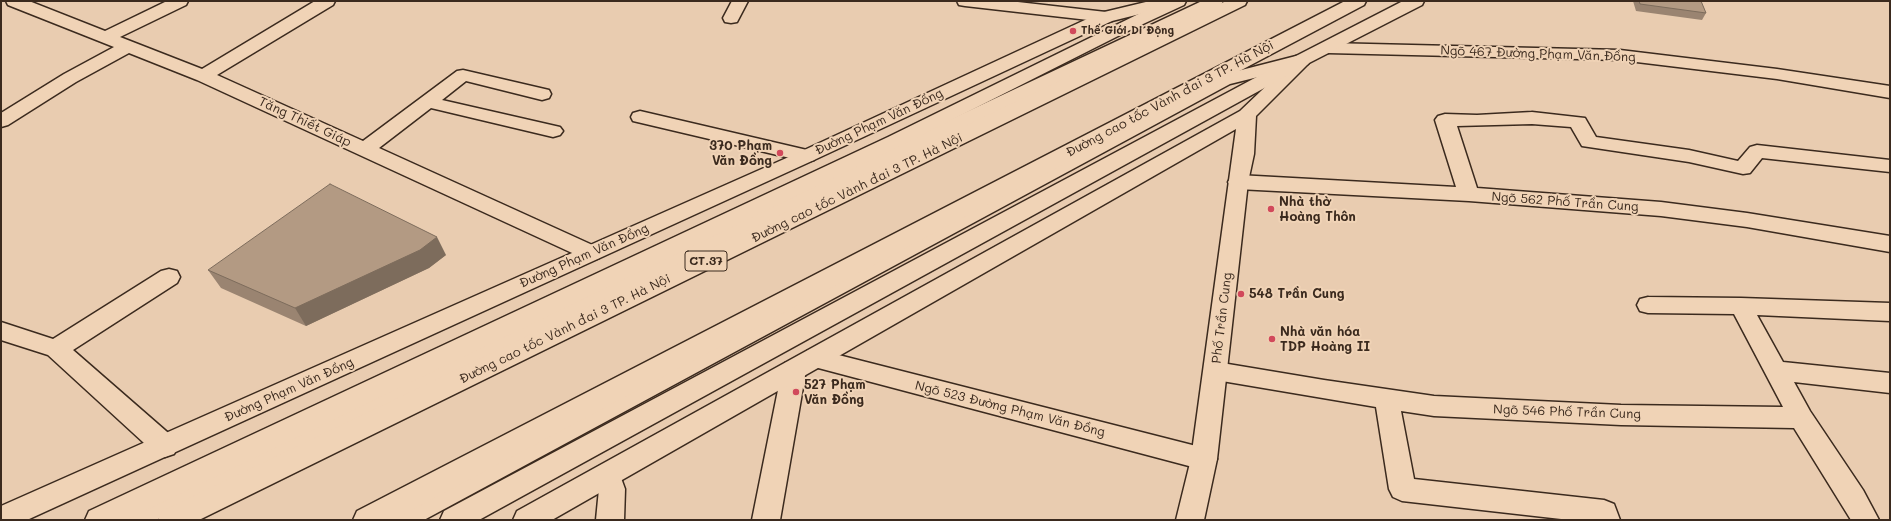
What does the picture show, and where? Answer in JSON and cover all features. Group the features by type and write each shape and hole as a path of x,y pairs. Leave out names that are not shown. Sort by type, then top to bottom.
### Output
{"main road":[{"name":"Tăng Thiết Giáp","path":"14,1 203,76 591,253"},
{"path":"107,37 180,1"},
{"path":"203,76 327,1"},
{"path":"730,18 740,1"},
{"path":"965,1 1106,17"},
{"name":"Đường Phạm Văn Đồng","path":"1,519 807,156 1106,17 1170,1"},
{"path":"99,520 887,144 1122,27 1178,1"},
{"path":"129,520 1215,1"},
{"name":"Đường cao tốc Vành đai 3 TP. Hà Nội","path":"172,520 1239,1"},
{"name":"Đường cao tốc Vành đai 3 TP. Hà Nội","path":"367,520 1358,1"},
{"path":"454,520 599,443 1302,60 1328,48 1416,1"},
{"path":"1,122 70,78 129,46"},
{"name":"Ngõ 467 Đường Phạm Văn Đồng","path":"1328,48 1620,55 1777,74 1890,92"},
{"path":"527,520 1247,114 1302,60"},
{"path":"398,520 1224,80 1302,60"},
{"path":"364,150 463,75 542,94"},
{"path":"428,102 553,131"},
{"name":"Phố Trần Cung","path":"1190,520 1204,459 1238,182 1244,154 1247,114"},
{"path":"640,117 807,156"},
{"path":"1469,194 1446,120 1477,121 1532,118 1578,122 1589,142 1688,156 1743,168 1758,151 1890,166"},
{"name":"Ngõ 562 Phố Trần Cung","path":"1238,182 1469,194 1661,209 1746,220 1890,244"},
{"path":"56,349 169,277"},
{"path":"1648,305 1741,306 1890,312"},
{"path":"1741,306 1801,418 1853,498 1865,520"},
{"path":"1,331 56,349 166,446"},
{"path":"766,520 804,364"},
{"name":"Ngõ 523 Đường Phạm Văn Đồng","path":"804,364 1204,459"},
{"name":"Ngõ 546 Phố Trần Cung","path":"1216,371 1387,400 1434,406 1621,415 1801,418"},
{"path":"1776,371 1890,383"},
{"path":"1387,400 1402,489 1604,512 1606,520"},
{"path":"608,475 612,489 610,520"}],"building":[{"path":"1639,1 1701,1 1706,13 1640,4"},
{"path":"330,184 437,237 420,250 295,308 208,270"}],"place":[{"name":"Thế Giới Di Động","path":"1073,31"},
{"name":"370 Phạm Văn Đồng","path":"780,153"},
{"name":"Nhà thờ Hoàng Thôn","path":"1271,209"},
{"name":"548 Trần Cung","path":"1241,294"},
{"name":"Nhà văn hóa TDP Hoàng II","path":"1272,339"},
{"name":"527 Phạm Văn Đồng","path":"796,392"}]}
